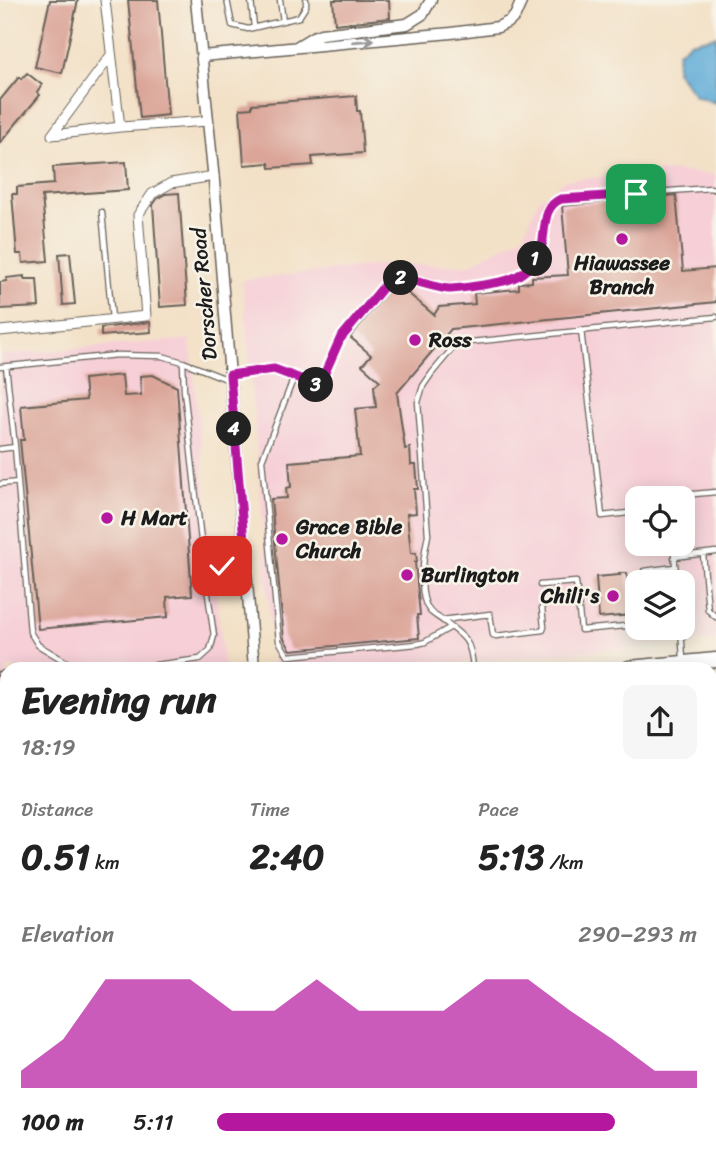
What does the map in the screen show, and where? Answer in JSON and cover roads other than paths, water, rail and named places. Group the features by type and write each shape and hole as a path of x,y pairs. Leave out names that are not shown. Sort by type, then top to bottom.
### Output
{"street":[{"path":"105,0 120,127"},
{"name":"Dorscher Road","path":"196,0 214,176 254,662"},
{"path":"295,47 321,34 407,24 423,14 431,0"},
{"path":"202,56 498,27 515,16 522,0"},
{"path":"111,54 52,135 208,121"},
{"path":"0,331 146,316 138,215 152,194 170,183 214,176"}],"lane":[{"path":"227,0 232,24 248,29 299,17 306,6 306,0"},
{"path":"251,0 254,27"},
{"path":"280,0 282,21"},
{"path":"67,662 38,645 30,632 15,447 3,367 117,355 162,356 230,378 274,369 319,386 340,339 390,279 401,278 452,289 506,281 530,267 540,251 549,209 556,201 711,188 716,190"},
{"path":"102,212 112,320"},
{"path":"473,662 467,641 429,611 424,600 423,556 428,535 418,402 423,386 452,349 461,343 716,317"},
{"path":"581,330 602,516 625,513"},
{"path":"178,662 201,659 210,650 214,636 204,567 183,362"},
{"path":"294,377 262,460 279,641 283,650 288,656 417,644 451,626"},
{"path":"0,449 15,447"},
{"path":"0,484 18,482"},
{"path":"695,494 716,492"},
{"path":"675,570 674,557 716,552"},
{"path":"703,554 708,610 716,617"},
{"path":"204,567 246,565"},
{"path":"652,570 675,567"},
{"path":"540,585 576,582 581,630 625,626"},
{"path":"442,620 490,614 493,635 531,632 543,630 542,607"},
{"path":"682,640 684,662"}],"water":[{"path":"716,36 716,103 695,96 676,70 678,52 690,42"}],"place":[{"name":"Hiawassee Branch","path":"622,239"},
{"name":"Ross","path":"415,340"},
{"name":"H Mart","path":"107,518"},
{"name":"Grace Bible Church","path":"282,539"},
{"name":"Burlington","path":"407,575"},
{"name":"Chili's","path":"613,596"}]}
